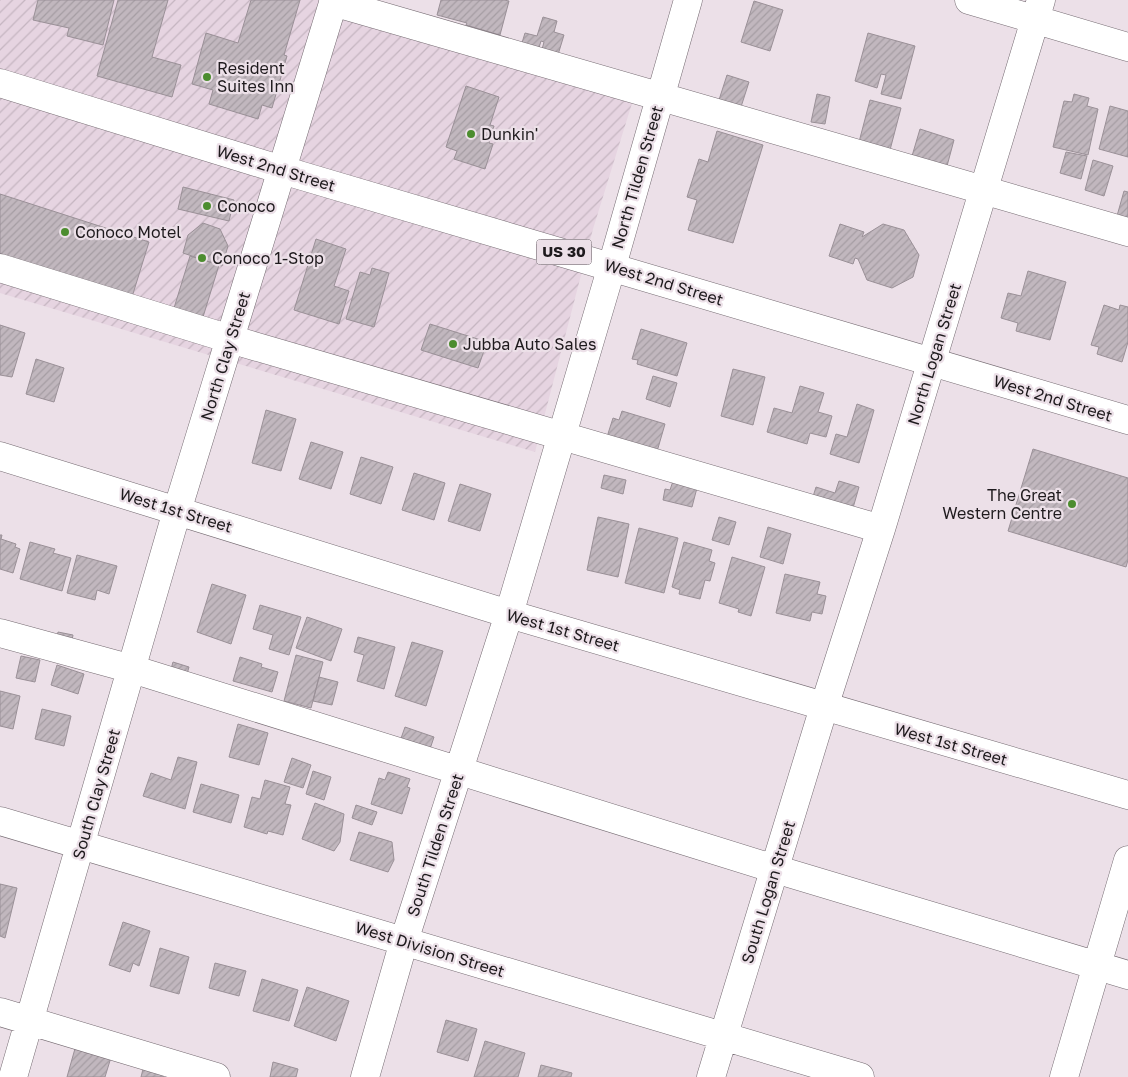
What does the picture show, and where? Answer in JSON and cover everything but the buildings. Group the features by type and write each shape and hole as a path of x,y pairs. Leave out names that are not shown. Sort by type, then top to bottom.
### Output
{"main road":[{"name":"North Tilden Street","path":"509,614 688,0"},
{"path":"969,0 1037,10 1128,47"},
{"path":"334,1 1128,232"},
{"name":"North Clay Street","path":"177,511 334,1"},
{"name":"North Logan Street","path":"824,707 881,529 1037,10"},
{"name":"West 2nd Street","path":"0,83 282,170 1128,420"},
{"path":"0,268 230,339 881,529"},
{"name":"West 1st Street","path":"0,456 509,614 1128,795"},
{"name":"South Clay Street","path":"13,1077 177,511"},
{"name":"South Tilden Street","path":"365,1077 404,941 509,614"},
{"path":"0,633 132,670 775,869 1128,975"},
{"name":"South Logan Street","path":"711,1077 824,707"},
{"name":"West Division Street","path":"0,820 860,1077"},
{"path":"1064,1077 1128,860"},
{"path":"0,1012 216,1077"}],"shaded area":[{"path":"0,0 364,0 633,100 593,229 535,452 0,293"}],"place":[{"name":"Resident Suites Inn","path":"207,77"},
{"name":"Dunkin'","path":"471,134"},
{"name":"Conoco","path":"207,206"},
{"name":"Conoco Motel","path":"65,232"},
{"name":"Conoco 1-Stop","path":"202,258"},
{"name":"Jubba Auto Sales","path":"453,344"},
{"name":"The Great Western Centre","path":"1072,504"}]}
